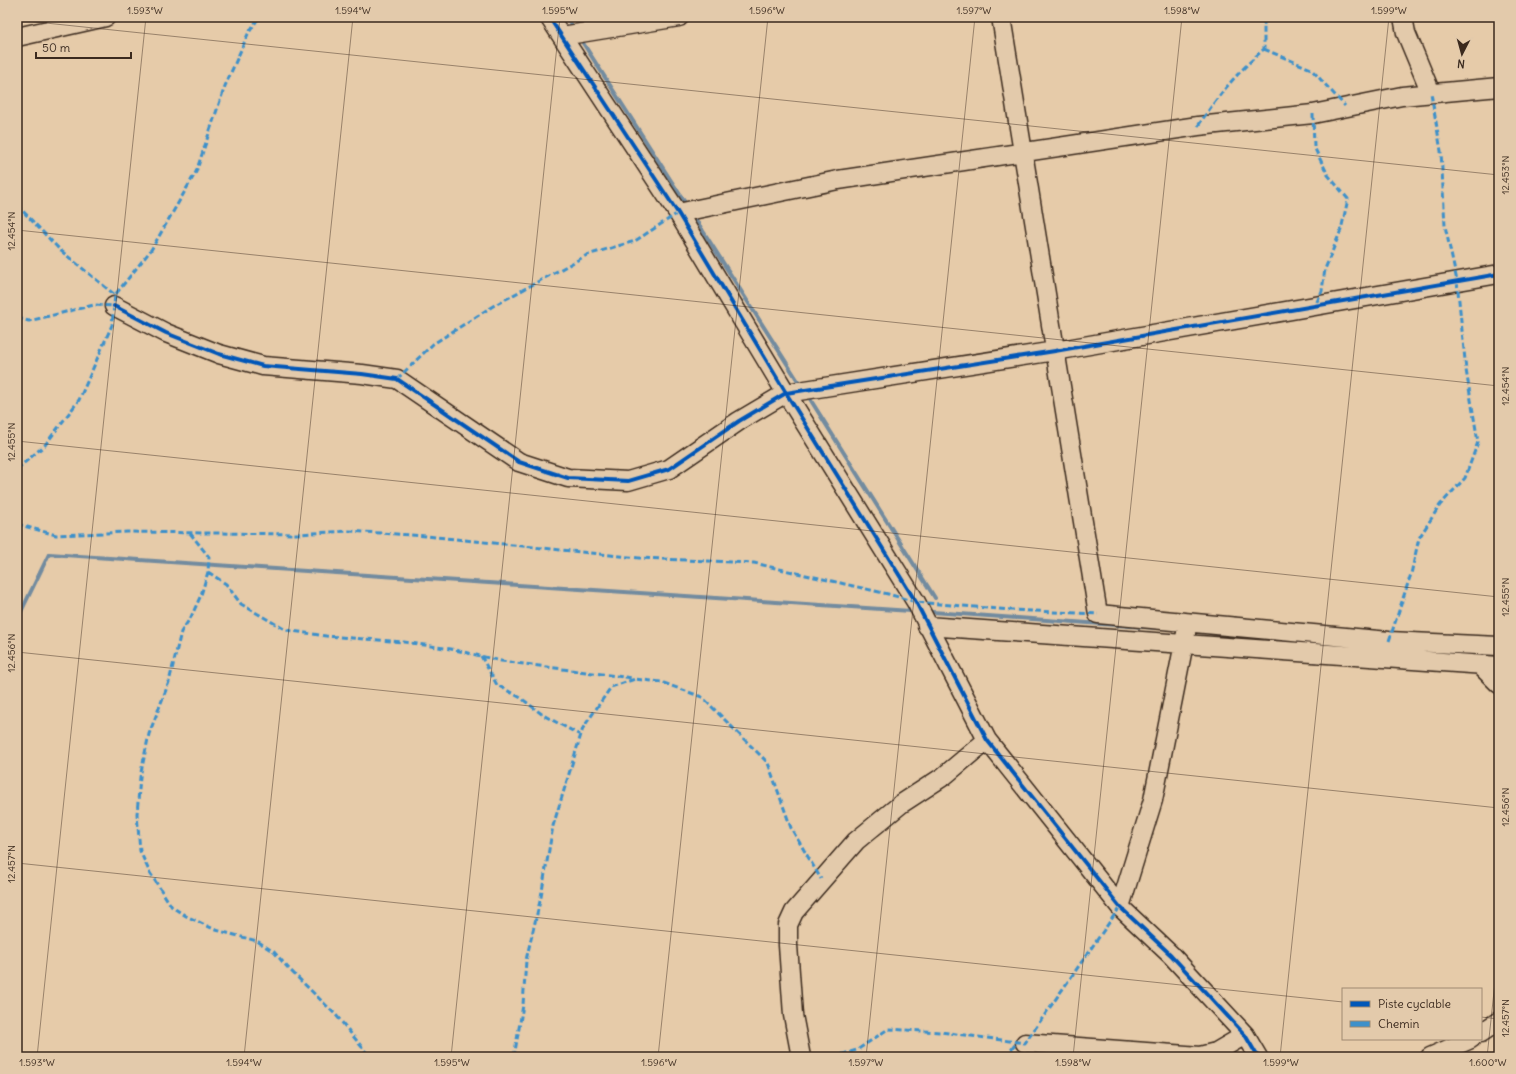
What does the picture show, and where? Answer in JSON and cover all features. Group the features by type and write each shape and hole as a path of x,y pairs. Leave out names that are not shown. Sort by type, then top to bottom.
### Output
{"street":[{"path":"17,37 106,17"},
{"path":"549,17 678,213 786,393 916,602 987,740 1120,907 1171,955 1245,1035 1258,1057"},
{"path":"562,36 678,17"},
{"path":"1001,17 1098,614 1389,641 1499,646"},
{"path":"1403,17 1406,33 1431,93"},
{"path":"678,213 838,180 1198,126 1313,114 1402,96 1499,87"},
{"path":"114,306 166,333 219,354 263,366 362,374 397,379 519,462 568,478 628,481 669,469 739,421 786,393 1055,351 1499,274"},
{"path":"1120,907 1154,800 1188,622"},
{"path":"927,626 1499,666"},
{"path":"1480,665 1499,684"},
{"path":"801,1057 793,1015 788,945 788,925 794,912 856,841 901,804 944,776 987,740"},
{"path":"1482,1032 1499,1021"},
{"path":"1024,1043 1200,1056 1216,1052 1245,1035"},
{"path":"1430,1057 1469,1040"}],"waterway":[{"path":"567,17 571,24"},
{"path":"583,43 684,201"},
{"path":"696,220 798,381"},
{"path":"810,399 935,598"},
{"path":"17,620 49,554 911,611"},
{"path":"932,612 1158,628"}],"marked path":[{"path":"17,469 45,445 79,400 112,325 115,295 151,250 196,172 225,86 248,34 259,17"},
{"path":"1198,126 1228,85 1264,49 1264,17"},
{"path":"1497,17 1499,35"},
{"path":"1264,49 1311,69 1345,106"},
{"path":"1389,641 1411,574 1419,538 1440,505 1465,478 1478,442 1466,370 1457,281 1445,226 1441,151 1431,93"},
{"path":"1313,114 1314,147 1328,175 1348,199 1341,230 1325,269 1322,291 1315,306"},
{"path":"17,205 60,250 115,295"},
{"path":"397,379 433,344 493,306 587,255 635,241 678,213"},
{"path":"17,318 29,321 94,305 114,306"},
{"path":"17,524 56,535 127,532 297,534 349,531 426,536 639,558 754,563 888,594 916,602 1012,610 1098,614"},
{"path":"190,533 209,557 208,572 201,595 191,617 181,632 169,682 149,734 140,777 137,814 140,851 150,873 172,907 186,916 216,930 257,941 274,952 289,969 336,1015 370,1057"},
{"path":"208,572 226,584 241,604 286,630 326,636 404,642 451,649 501,661 632,678"},
{"path":"481,656 497,685 521,698 543,715 580,735"},
{"path":"514,1057 523,1005 526,960 541,897 553,826 583,728 611,687 635,679 661,682 702,697 768,763 791,828 821,879"},
{"path":"833,1057 857,1050 888,1029 941,1032 1025,1043 1120,907"},
{"path":"1006,1057 1017,1042"}],"cycle path":[{"path":"549,17 678,213 786,393 916,602 987,740 1120,907 1171,955 1245,1035 1258,1057"},
{"path":"114,306 166,333 219,354 263,366 362,374 397,379 519,462 568,478 628,481 669,469 739,421 786,393 1055,351 1499,274"}]}
